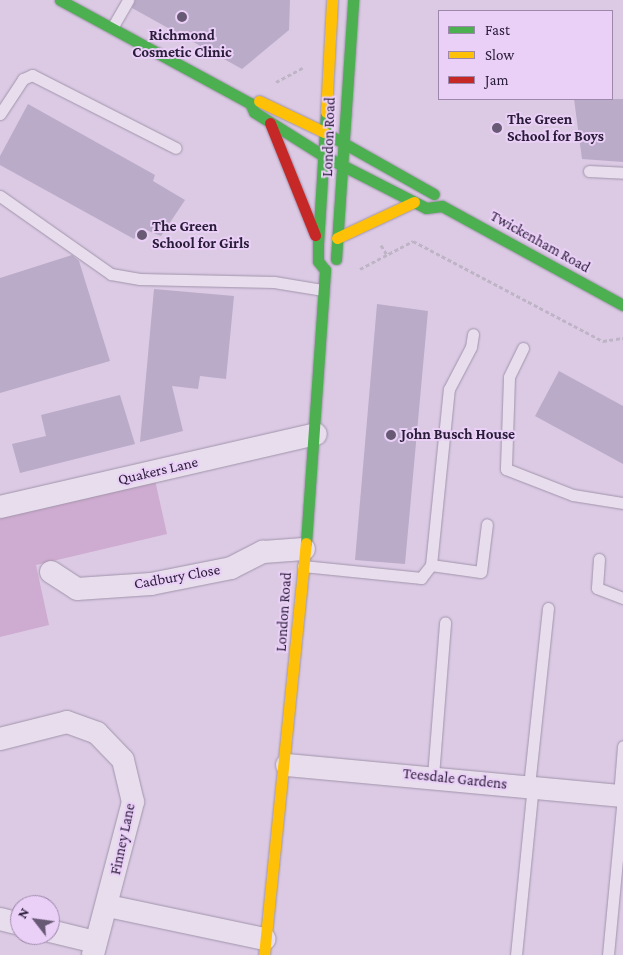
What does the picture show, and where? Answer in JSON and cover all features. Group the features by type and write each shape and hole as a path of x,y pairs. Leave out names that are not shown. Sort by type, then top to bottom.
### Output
{"main road":[{"path":"60,0 89,7 112,28 255,102 270,123 318,244"},
{"name":"London Road","path":"264,947 287,766 303,558 316,434 325,270 318,261 318,244 332,0"},
{"name":"London Road","path":"325,270 336,262 346,144 353,0"},
{"name":"Twickenham Road","path":"255,102 324,132 433,192 442,206 623,306"},
{"name":"Twickenham Road","path":"270,123 324,156 426,208 442,206"},
{"path":"337,238 414,202"}],"street":[{"name":"Quakers Lane","path":"0,507 316,434"},
{"name":"Cadbury Close","path":"51,572 77,589 151,584 231,568 263,552 303,558"},
{"name":"Finney Lane","path":"0,739 67,722 97,734 123,760 133,802 108,906 94,949"},
{"name":"Teesdale Gardens","path":"287,766 433,776 621,796"},
{"path":"108,906 264,947"},
{"path":"60,935 94,949"}],"lane":[{"path":"112,28 128,0"},
{"path":"0,114 24,79 32,75 176,148"},
{"path":"589,172 623,173"},
{"path":"0,196 111,274 140,279 274,282 323,290"},
{"path":"303,558 421,578 431,565 449,389 472,347 473,334"},
{"path":"523,348 508,378 506,469 573,495 623,503"},
{"path":"431,565 481,572 487,524"},
{"path":"599,559 597,588 623,598"},
{"path":"516,955 548,608"},
{"path":"433,776 445,622"},
{"path":"608,955 621,796 623,746"}],"path":[{"path":"255,102 262,89 309,64"},
{"path":"352,272 413,241 603,341 623,338"}],"shaded area":[{"path":"155,480 167,534 36,565 49,625 0,637 0,516"}],"building":[{"path":"135,0 290,0 289,30 242,69 132,8"},
{"path":"623,99 623,162 582,159 574,100"},
{"path":"28,104 155,175 153,181 185,200 161,236 141,228 134,239 0,165 0,156"},
{"path":"72,255 79,261 110,361 0,393 0,278"},
{"path":"154,289 234,296 226,379 200,376 198,389 172,386 183,431 140,442"},
{"name":"John Busch House","path":"377,304 428,311 405,564 355,560"},
{"path":"559,371 623,406 623,464 535,416"},
{"path":"120,395 135,444 20,473 12,444 46,436 41,415"}],"traffic: fast":[{"path":"60,0 250,103 254,112 324,156"},
{"path":"336,259 353,0"},
{"path":"306,543 325,270 318,261 318,244 326,112"},
{"path":"331,136 434,194"},
{"path":"324,156 426,208 442,206 623,305"}],"traffic: slow":[{"path":"326,112 332,0"},
{"path":"259,101 324,132"},
{"path":"337,238 414,202"},
{"path":"264,955 306,543"}],"traffic: jam":[{"path":"270,123 315,235"}],"place":[{"name":"Richmond Cosmetic Clinic","path":"182,17"},
{"name":"The Green School for Boys","path":"497,128"},
{"name":"The Green School for Girls","path":"142,235"},
{"name":"John Busch House","path":"391,435"}]}
